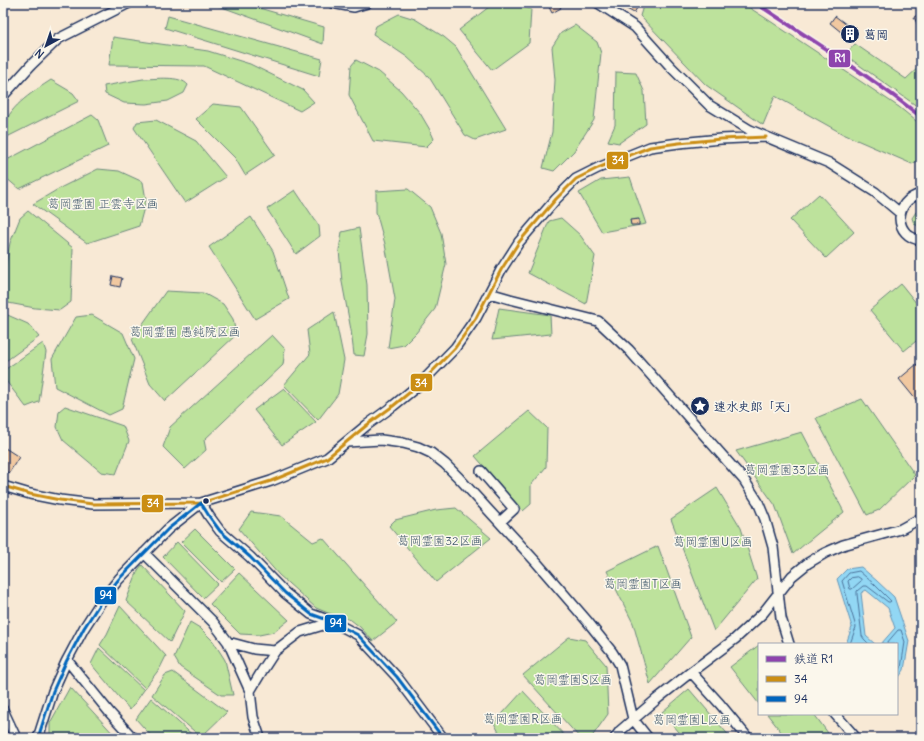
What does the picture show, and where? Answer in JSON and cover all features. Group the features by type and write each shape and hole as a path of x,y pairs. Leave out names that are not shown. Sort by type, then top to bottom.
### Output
{"street":[{"path":"3,96 31,65 58,39 129,3"},
{"path":"333,3 354,7 367,3"},
{"path":"598,3 635,27 671,67 709,105 750,130 829,163 875,192 900,213"},
{"path":"3,486 30,494 60,500 93,504 201,503 271,481 327,458 420,384 456,348 476,318 501,270 519,242 556,199 576,179 598,168 650,148 679,143 721,139 766,137"},
{"path":"921,194 908,200 900,213 900,220 906,232 911,237 921,240"},
{"path":"489,293 598,321 629,350 744,480 758,502 765,519 773,547 781,618 789,643"},
{"path":"346,442 381,440 403,443 418,447 431,453 445,464 500,522 588,622 612,652 620,665 633,720 648,738"},
{"path":"481,471 514,509 500,522"},
{"path":"38,738 53,691 67,660 84,628 102,600 119,578 168,529 201,503"},
{"path":"201,503 220,531 250,557 285,593 311,614 332,622 358,635 397,677 443,738"},
{"path":"615,738 620,731 691,672 735,639 763,613 792,576 808,563 825,553 844,545 901,529 921,518"},
{"path":"144,553 213,622 228,642 250,691 253,717 260,738"},
{"path":"250,691 275,651 300,632 332,622"},
{"path":"228,642 254,649 275,651"},
{"path":"67,660 106,708 133,738"},
{"path":"691,672 748,738"},
{"path":"3,710 16,738"},
{"path":"837,715 856,738"}],"green space":[{"path":"211,3 242,3 324,27 323,44"},
{"path":"494,3 510,3 531,9 529,43 492,70 459,30"},
{"path":"644,3 742,3 899,107 921,125 921,159 912,164 843,134 775,96 763,125 706,85 640,16"},
{"path":"399,14 415,19 444,37 456,47 506,129 475,140 465,135 429,77 407,57 373,34 376,26"},
{"path":"168,16 322,59 319,76 165,28"},
{"path":"575,25 597,42 601,53 594,120 574,151 554,171 543,168 552,132 555,80 552,47 561,33"},
{"path":"113,37 208,51 250,64 303,90 314,102 300,111 204,66 109,65"},
{"path":"855,44 906,79 921,65 921,109 845,55"},
{"path":"356,60 379,72 401,91 420,113 434,139 426,147 373,141 349,95 351,66"},
{"path":"616,72 636,73 644,91 646,124 619,143 608,141 615,125"},
{"path":"143,79 173,79 184,82 188,85 184,93 168,101 146,104 124,103 105,94 104,86"},
{"path":"51,80 73,93 79,101 5,138 5,125 12,111 24,99"},
{"path":"213,104 241,107 275,155 245,175 235,158 196,119"},
{"name":"葛岡霊園 正雲寺区画","path":"92,115 98,120 108,146 19,189 5,177 3,173 3,162"},
{"path":"156,120 196,141 226,177 185,203 134,128 137,122"},
{"name":"葛岡霊園 正雲寺区画","path":"98,169 119,171 143,182 146,200 139,226 87,243 33,204 60,188"},
{"path":"630,177 646,224 602,232 579,193 601,180"},
{"path":"408,189 430,207 441,233 446,264 435,309 416,333 404,345 388,348 395,299 385,244 376,212 376,191"},
{"path":"295,190 319,226 320,236 296,254 267,209"},
{"path":"819,194 854,232 826,258 790,220"},
{"path":"921,209 921,227 914,224 912,218 916,212"},
{"path":"28,211 73,248 71,302 60,310 35,308 3,302 4,274 10,243 20,218"},
{"path":"251,217 273,251 289,299 255,319 209,247"},
{"path":"561,218 580,235 595,256 586,304 528,273 549,221"},
{"path":"359,228 367,285 368,334 364,356 354,355 342,282 339,250 342,232"},
{"path":"901,284 921,309 921,337 904,351 870,310"},
{"name":"葛岡霊園 愚鈍院区画","path":"166,291 203,293 223,304 233,319 236,335 165,401 150,384 132,339"},
{"path":"499,308 550,315 551,334 492,340"},
{"path":"334,312 344,360 338,394 318,420 284,385 310,354 307,330"},
{"path":"3,313 28,324 39,337 3,363"},
{"name":"葛岡霊園 愚鈍院区画","path":"92,315 123,333 134,359 122,409 109,415 55,387 52,359 76,317"},
{"path":"272,335 285,349 283,365 204,440 206,450 185,469 163,447 170,427"},
{"path":"43,343 46,352 39,402 26,407 3,377 3,371"},
{"path":"284,388 316,422 282,445 254,410"},
{"path":"862,399 915,475 879,510 867,515 816,418"},
{"path":"65,406 123,426 129,441 116,474 101,472 63,440 57,427 59,411"},
{"path":"529,411 547,428 546,467 531,485 531,504 523,511 475,456"},
{"name":"葛岡霊園33区画","path":"802,432 844,512 793,554 775,505 736,451"},
{"name":"葛岡霊園U区画","path":"717,488 741,528 757,579 714,631 671,519"},
{"name":"葛岡霊園32区画","path":"456,508 491,538 436,582 389,526 395,520 436,510"},
{"path":"251,512 281,516 313,542 323,538 397,622 373,641 351,620 316,608 279,575 239,529"},
{"path":"195,529 235,569 221,582 181,542"},
{"path":"177,542 218,584 203,598 163,557"},
{"name":"葛岡霊園T区画","path":"658,546 691,637 650,684 633,623 607,571"},
{"path":"142,565 185,611 170,642 126,601 138,570"},
{"path":"239,573 289,620 274,632 259,635 240,634 210,604"},
{"path":"120,606 166,656 160,668 145,688 100,645 107,634"},
{"path":"190,622 200,628 213,641 225,660 233,695 221,695 180,667 174,657"},
{"name":"葛岡霊園S区画","path":"569,637 585,640 606,665 608,714 591,738 580,738 523,675"},
{"path":"758,646 758,703 730,667"},
{"path":"99,648 144,690 130,710 91,664"},
{"path":"173,672 227,712 201,737 152,695 165,675"},
{"path":"70,687 117,738 50,738 50,723"},
{"name":"葛岡霊園L区画","path":"689,689 731,738 684,738 662,712"},
{"name":"葛岡霊園R区画","path":"523,691 567,738 502,738 494,723"},
{"path":"151,698 196,738 153,738 136,719"},
{"path":"768,715 815,715 828,733 821,738 786,738"}],"water":[{"path":"861,567 894,597 909,641 904,670 898,679 898,643 882,643 895,628 888,608 866,590 861,593 866,636 874,643 846,643 852,627 837,579 847,569"}],"building":[{"path":"547,3 558,3 561,8 552,13"},
{"path":"616,3 640,3 634,13"},
{"path":"921,13 921,27 919,28 914,17"},
{"path":"835,16 847,25 841,32 830,23"},
{"path":"850,25 857,31 855,33 847,28"},
{"path":"639,219 639,225 631,225 630,220"},
{"path":"113,276 122,278 120,287 111,285"},
{"path":"917,364 921,369 921,406 899,379"},
{"path":"5,448 19,457 9,473 3,470 3,451"}],"rail line":[{"name":"R1","path":"756,3 860,72 921,117"}],"transit line":[{"name":"34","path":"3,486 30,494 60,500 93,504 201,503 271,481 327,458 420,384 455,348 476,318 501,270 519,242 556,199 576,179 598,168 650,147 721,139 766,137"},
{"name":"94","path":"38,738 53,691 66,662 84,628 102,600 119,579 168,529 201,503 220,531 250,557 285,593 311,614 333,622 358,635 397,677 443,738"}],"place":[{"name":"葛岡","path":"850,34"},
{"name":"速水史郎「天」","path":"700,406"}]}
